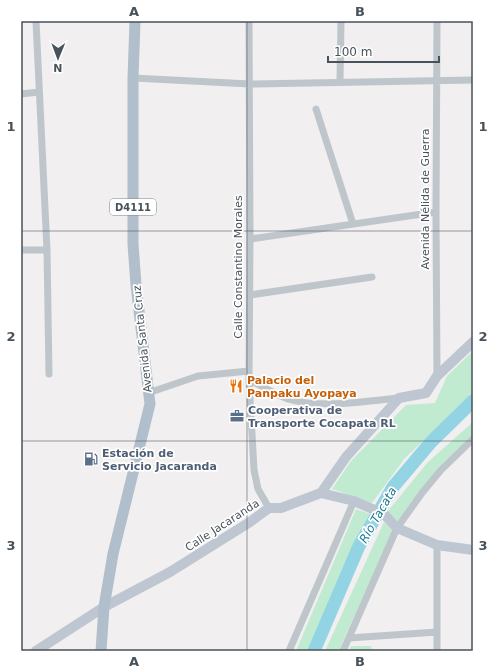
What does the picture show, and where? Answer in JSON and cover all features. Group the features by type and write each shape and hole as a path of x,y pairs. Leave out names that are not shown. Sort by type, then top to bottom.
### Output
{"main road":[{"name":"Avenida Santa Cruz","path":"101,651 104,607 113,554 150,404 136,285 134,244 133,78 135,21"}],"street":[{"path":"36,21 47,250 50,374"},
{"name":"Calle Constantino Morales","path":"249,21 249,380 254,470 258,489 270,508"},
{"path":"340,82 341,21"},
{"name":"Avenida Nélida de Guerra","path":"437,21 437,376"},
{"path":"133,78 250,84 473,80"},
{"path":"21,94 39,92"},
{"path":"316,109 353,224"},
{"path":"250,239 436,212"},
{"path":"21,250 47,250"},
{"path":"250,295 372,277"},
{"path":"249,380 288,399 309,403 399,398 426,393 437,376 473,342"},
{"path":"148,393 198,376 249,371"},
{"path":"399,398 346,457 321,493 354,501 380,512 397,528 437,545 473,550"},
{"path":"343,651 397,528 422,493 441,470 473,439"},
{"name":"Calle Jacaranda","path":"36,651 104,607 170,572 270,508 281,508 321,493"},
{"path":"290,651 354,501"},
{"path":"437,545 437,651"},
{"path":"349,638 437,632"}],"green space":[{"path":"473,351 473,394 405,458 372,503 332,489 351,461 406,405 435,403 447,376"},
{"path":"473,422 473,435 441,465 398,521 388,511 428,462"},
{"path":"356,509 373,515 338,581 309,651 296,651"},
{"path":"384,522 393,531 339,651 325,651"},
{"path":"351,646 371,646 372,651 349,651"}],"waterway":[{"name":"Río Tacata","path":"314,651 359,546 393,487 431,442 473,401"}],"place":[{"name":"Palacio del Panpaku Ayopaya","path":"236,386"},
{"name":"Cooperativa de Transporte Cocapata RL","path":"237,416"},
{"name":"Estación de Servicio Jacaranda","path":"91,459"}]}
